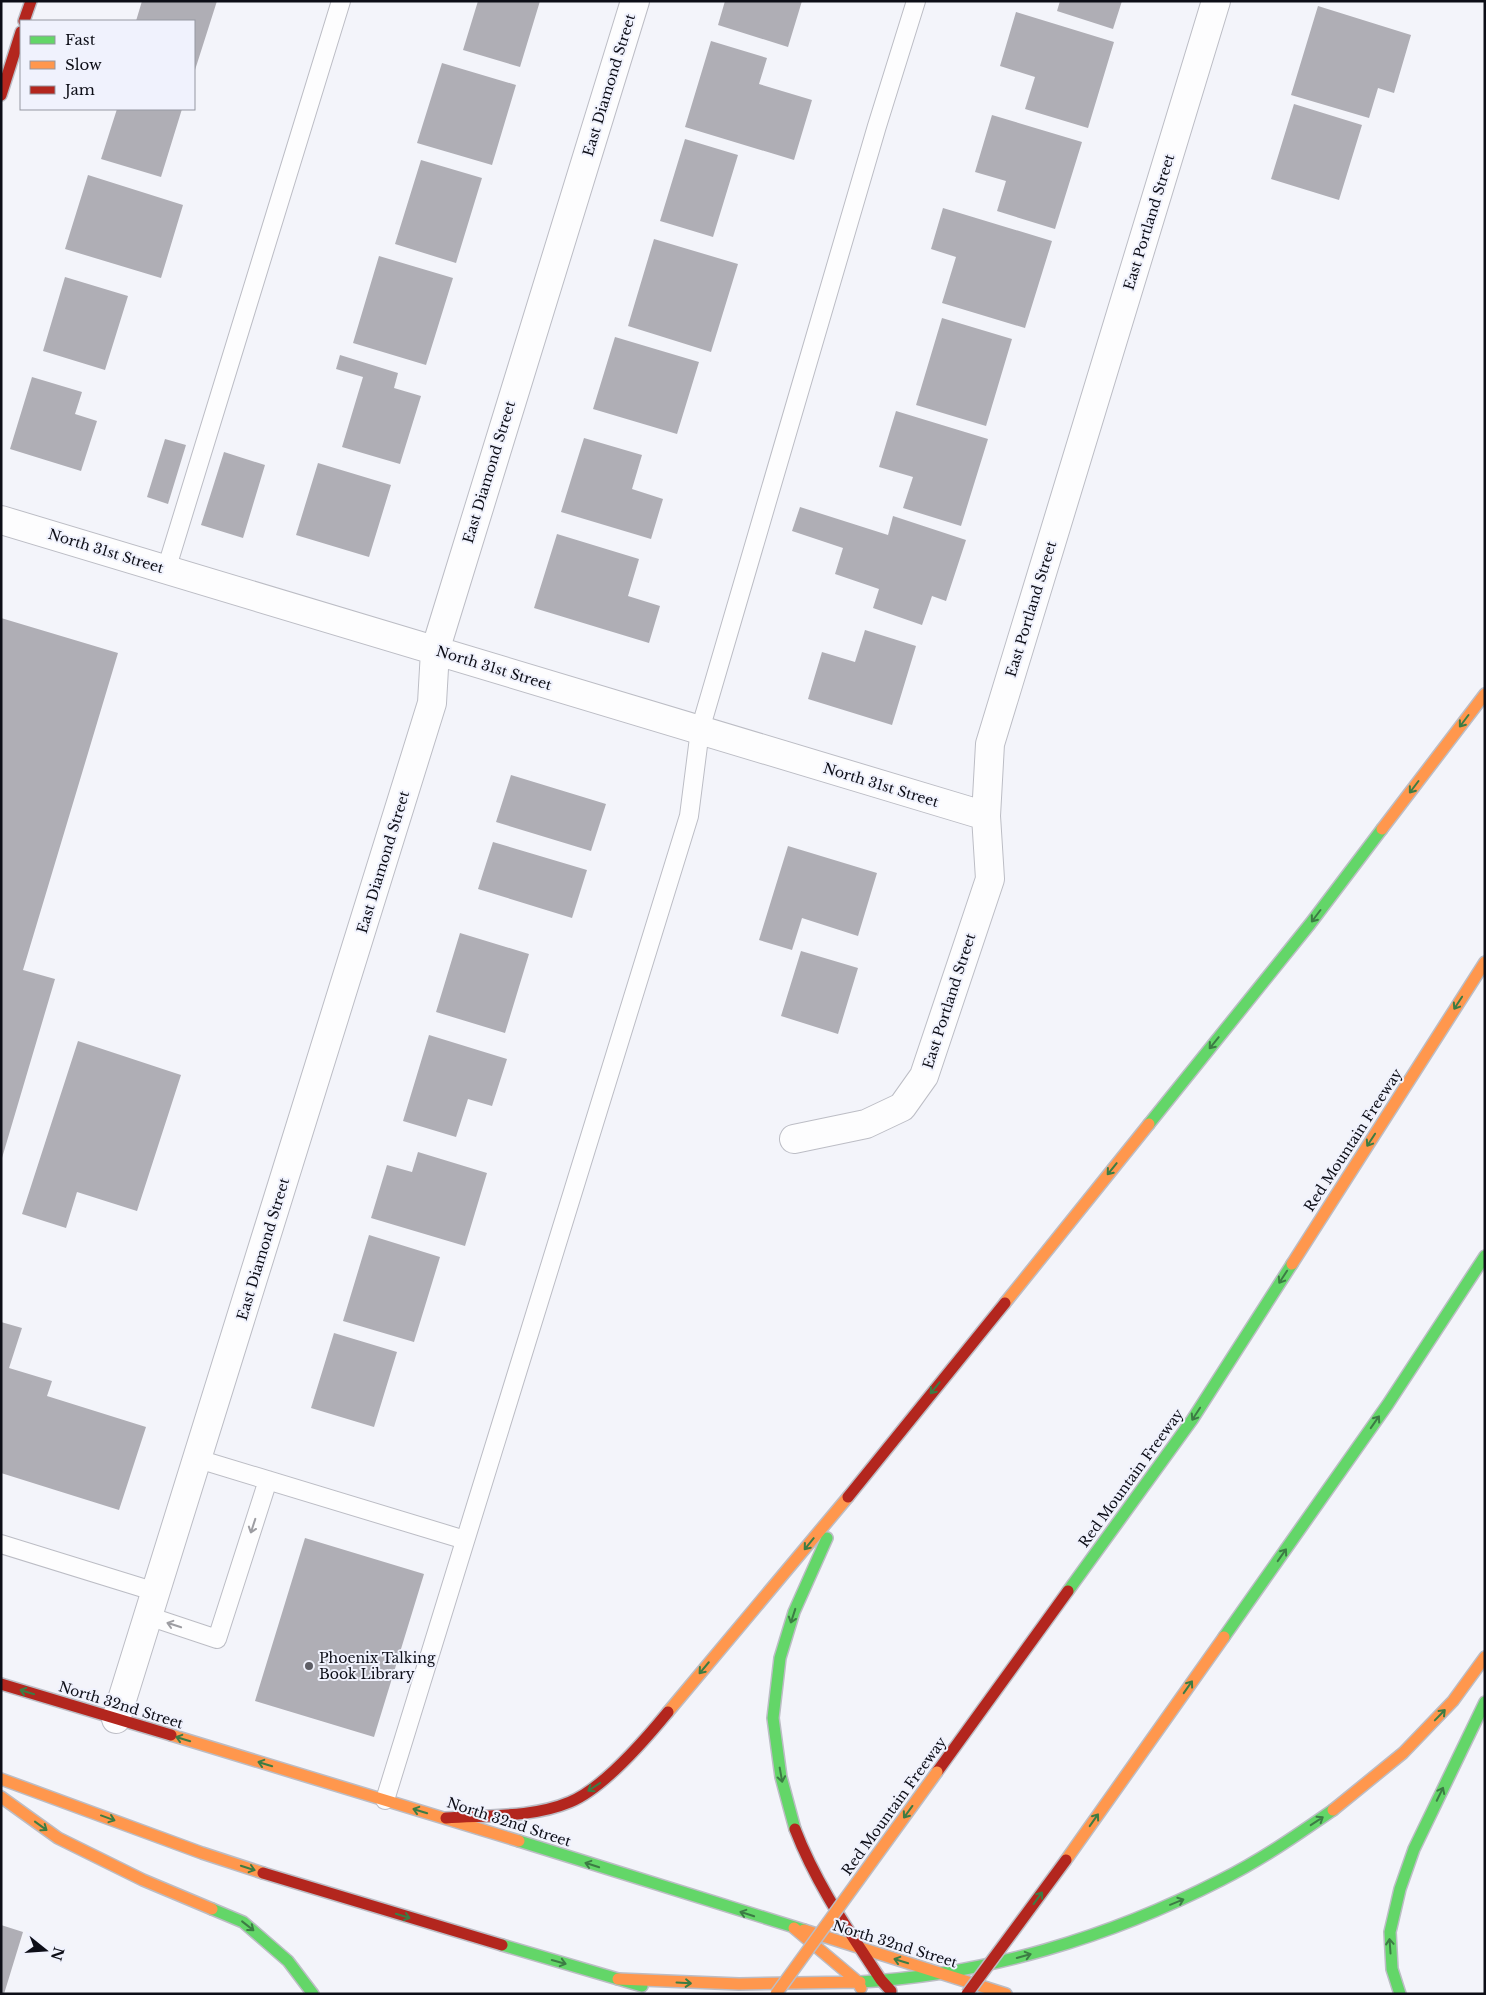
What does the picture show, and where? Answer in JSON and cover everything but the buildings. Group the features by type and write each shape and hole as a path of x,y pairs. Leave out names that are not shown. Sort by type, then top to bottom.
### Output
{"main road":[{"path":"24,20 31,1"},
{"path":"1,95 20,35"},
{"path":"446,1818 532,1812 571,1802 599,1784 641,1745 851,1493 1310,924 1485,694"},
{"name":"Red Mountain Freeway","path":"776,1994 1192,1420 1485,962"},
{"path":"967,1994 1066,1860 1361,1442 1485,1256"},
{"path":"851,1493 818,1554 794,1612 780,1658 773,1718 781,1777 794,1827 806,1857 825,1894 892,1994"},
{"path":"618,1979 689,1984 881,1980 942,1973 1003,1962 1117,1926 1183,1900 1262,1857 1333,1811 1397,1758 1454,1700 1485,1657"},
{"name":"North 32nd Street","path":"1,1684 446,1818 1006,1994"},
{"path":"1400,1994 1392,1969 1390,1932 1400,1889 1414,1849 1485,1702"},
{"path":"1,1779 220,1859 304,1886 670,1994"},
{"path":"1,1797 58,1838 143,1880 243,1922 288,1961 313,1994"},
{"path":"794,1928 857,1981 864,1994"}],"street":[{"name":"East Diamond Street","path":"116,1719 432,702 434,650 635,1"},
{"name":"East Portland Street","path":"794,1139 866,1124 902,1106 924,1076 990,879 986,816 990,744 1216,1"},
{"name":"North 31st Street","path":"1,520 986,816"}],"lane":[{"path":"166,570 341,1"},
{"path":"385,1800 689,816 700,730 874,135 916,1"},
{"path":"198,1459 465,1540"},
{"path":"1,1544 152,1604 217,1638 268,1480"}],"traffic: fast":[{"path":"1149,1124 1310,924 1382,829"},
{"path":"1224,1637 1388,1404 1485,1256"},
{"path":"1068,1591 1192,1420 1292,1264"},
{"path":"795,1829 781,1777 773,1718 780,1658 794,1612 827,1538"},
{"path":"1400,1994 1392,1969 1390,1932 1400,1889 1414,1849 1485,1702"},
{"path":"860,1982 907,1978 1000,1962 1046,1950 1091,1935 1135,1919 1221,1880 1265,1856 1333,1810"},
{"path":"519,1841 804,1930"},
{"path":"212,1909 243,1922 288,1961 313,1994"},
{"path":"502,1945 642,1986"}],"traffic: slow":[{"path":"1382,829 1485,694"},
{"path":"1292,1264 1485,962"},
{"path":"1005,1303 1149,1124"},
{"path":"668,1712 848,1497"},
{"path":"1066,1860 1224,1637"},
{"path":"1333,1810 1403,1753 1453,1701 1485,1657"},
{"path":"171,1735 519,1841"},
{"path":"776,1994 937,1772"},
{"path":"1,1779 202,1853 263,1873"},
{"path":"1,1797 58,1838 143,1880 212,1909"},
{"path":"794,1928 857,1981 861,1988"},
{"path":"804,1930 1006,1994"},
{"path":"618,1979 739,1984 860,1982"}],"traffic: jam":[{"path":"24,20 31,1"},
{"path":"1,95 20,35"},
{"path":"848,1497 1005,1303"},
{"path":"937,1772 1068,1591"},
{"path":"1,1684 171,1735"},
{"path":"446,1818 525,1813 540,1811 570,1802 610,1775 636,1749 668,1712"},
{"path":"795,1829 803,1849 834,1907 881,1980 891,1991"},
{"path":"967,1994 1066,1860"},
{"path":"263,1873 502,1945"}],"place":[{"name":"Phoenix Talking Book Library","path":"309,1666"}]}
